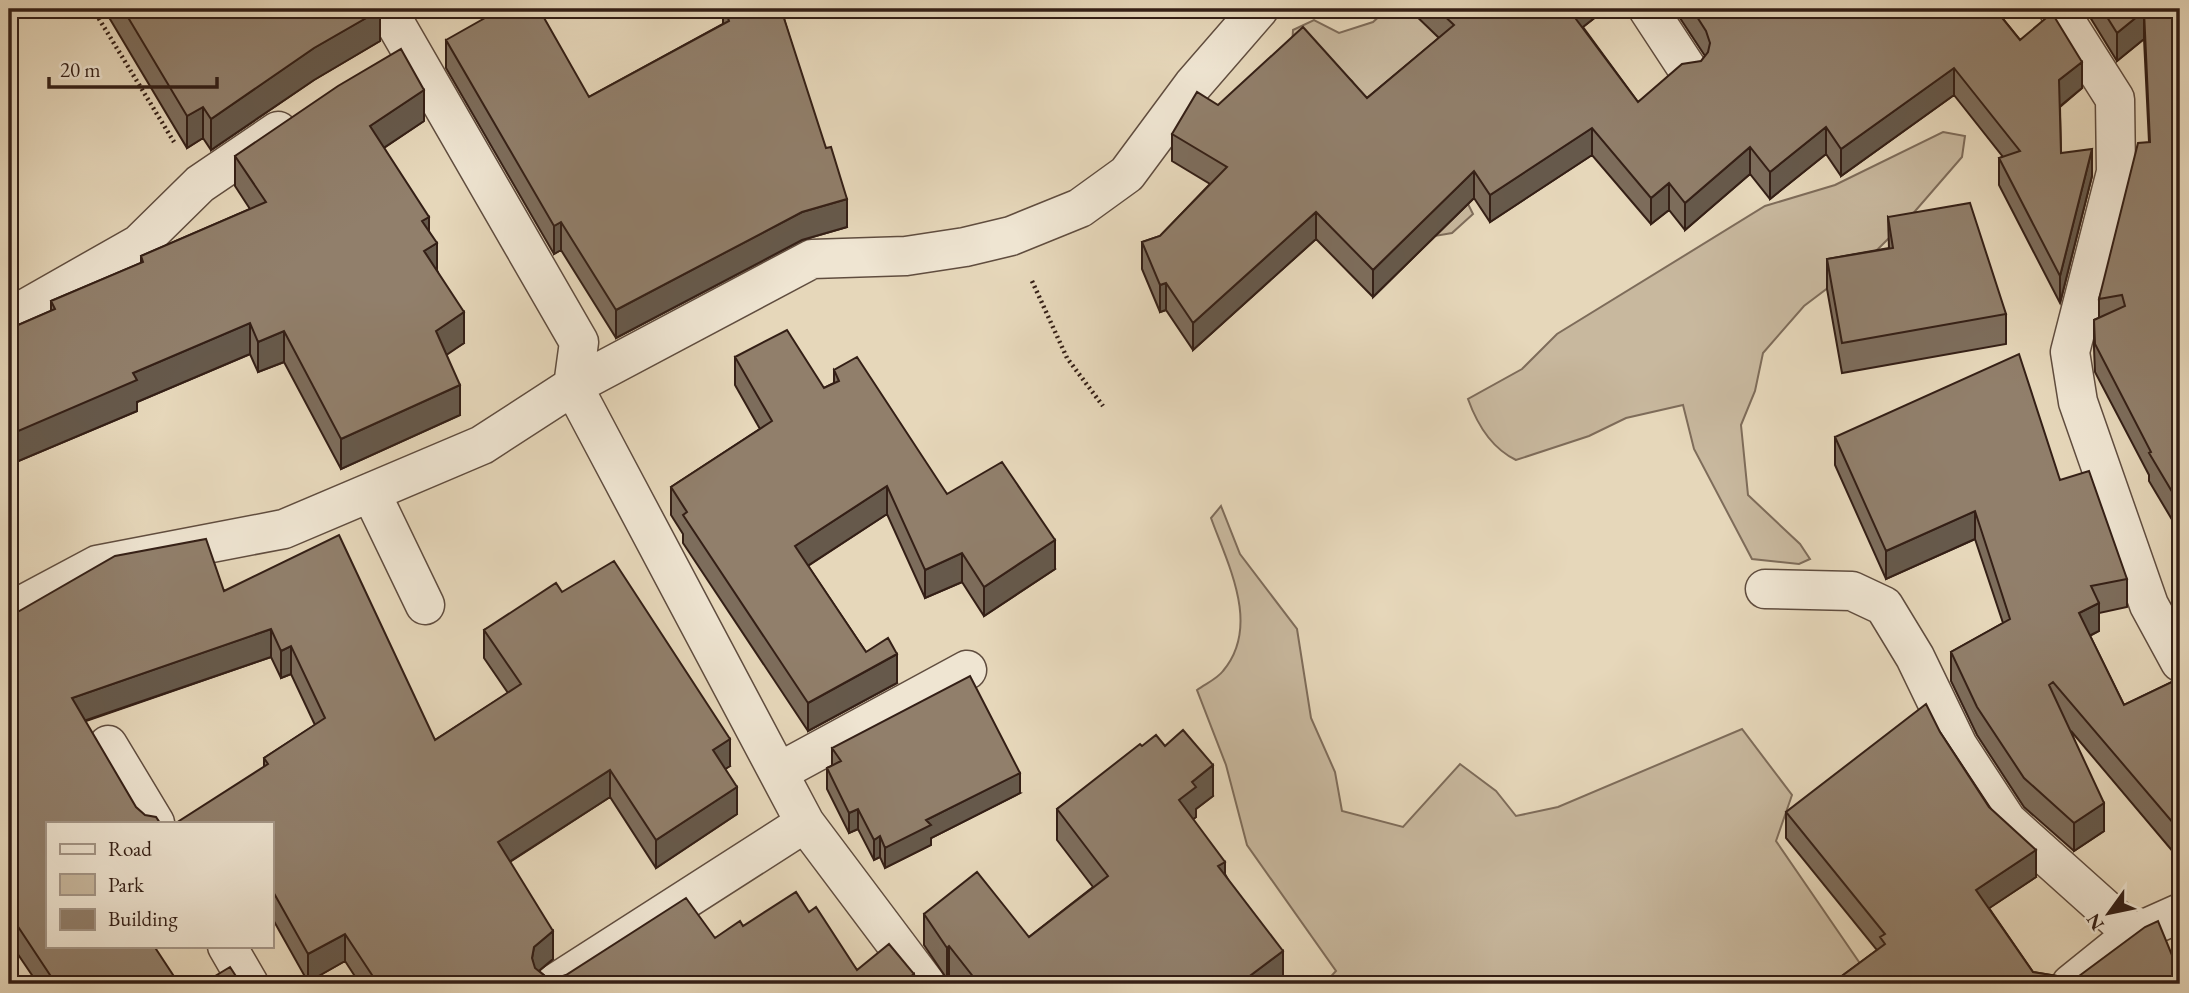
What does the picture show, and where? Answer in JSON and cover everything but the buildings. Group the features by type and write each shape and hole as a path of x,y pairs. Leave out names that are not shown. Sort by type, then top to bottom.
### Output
{"street":[{"path":"387,9 579,342 573,386 805,823 926,984"},
{"path":"9,612 97,565 284,529 482,446 573,386 812,259 906,256 965,247 1011,236 1080,208 1127,174 1193,85 1259,9"},
{"path":"1648,9 1688,70"},
{"path":"2058,9 2115,99 2116,172 2070,352 2078,402 2149,605 2180,662"},
{"path":"374,70 410,49"},
{"path":"28,307 139,244 200,184 303,114"},
{"path":"371,493 425,605"},
{"path":"1765,589 1852,591 1884,606 1914,657 1958,746 2007,821 2133,934"},
{"path":"779,772 967,670"},
{"path":"108,745 154,822"},
{"path":"554,984 805,823"},
{"path":"2071,984 2133,934 2180,913"},
{"path":"228,948 249,984"}],"path":[{"path":"93,9 200,184"},
{"path":"1011,236 1067,358 1103,406"}],"green space":[{"path":"1413,9 1433,20 1446,47 1460,188 1473,214 1452,233 1435,236 1372,111 1352,81 1315,54 1292,48 1293,30 1314,20 1339,33 1373,22 1384,12"},
{"path":"1943,132 1965,136 1962,157 1910,217 1874,253 1804,306 1763,353 1755,391 1741,425 1748,495 1800,544 1810,559 1799,564 1752,559 1694,449 1683,405 1626,418 1589,436 1516,460 1499,449 1481,426 1468,399 1522,369 1557,334 1765,206 1835,185"},
{"path":"1221,506 1240,554 1297,629 1311,718 1335,772 1342,811 1403,827 1460,764 1496,791 1516,816 1558,807 1742,729 1792,795 1776,841 1870,978 1862,984 1324,984 1336,971 1247,845 1226,765 1197,690 1223,671 1234,653 1240,635 1238,595 1211,518"}]}
